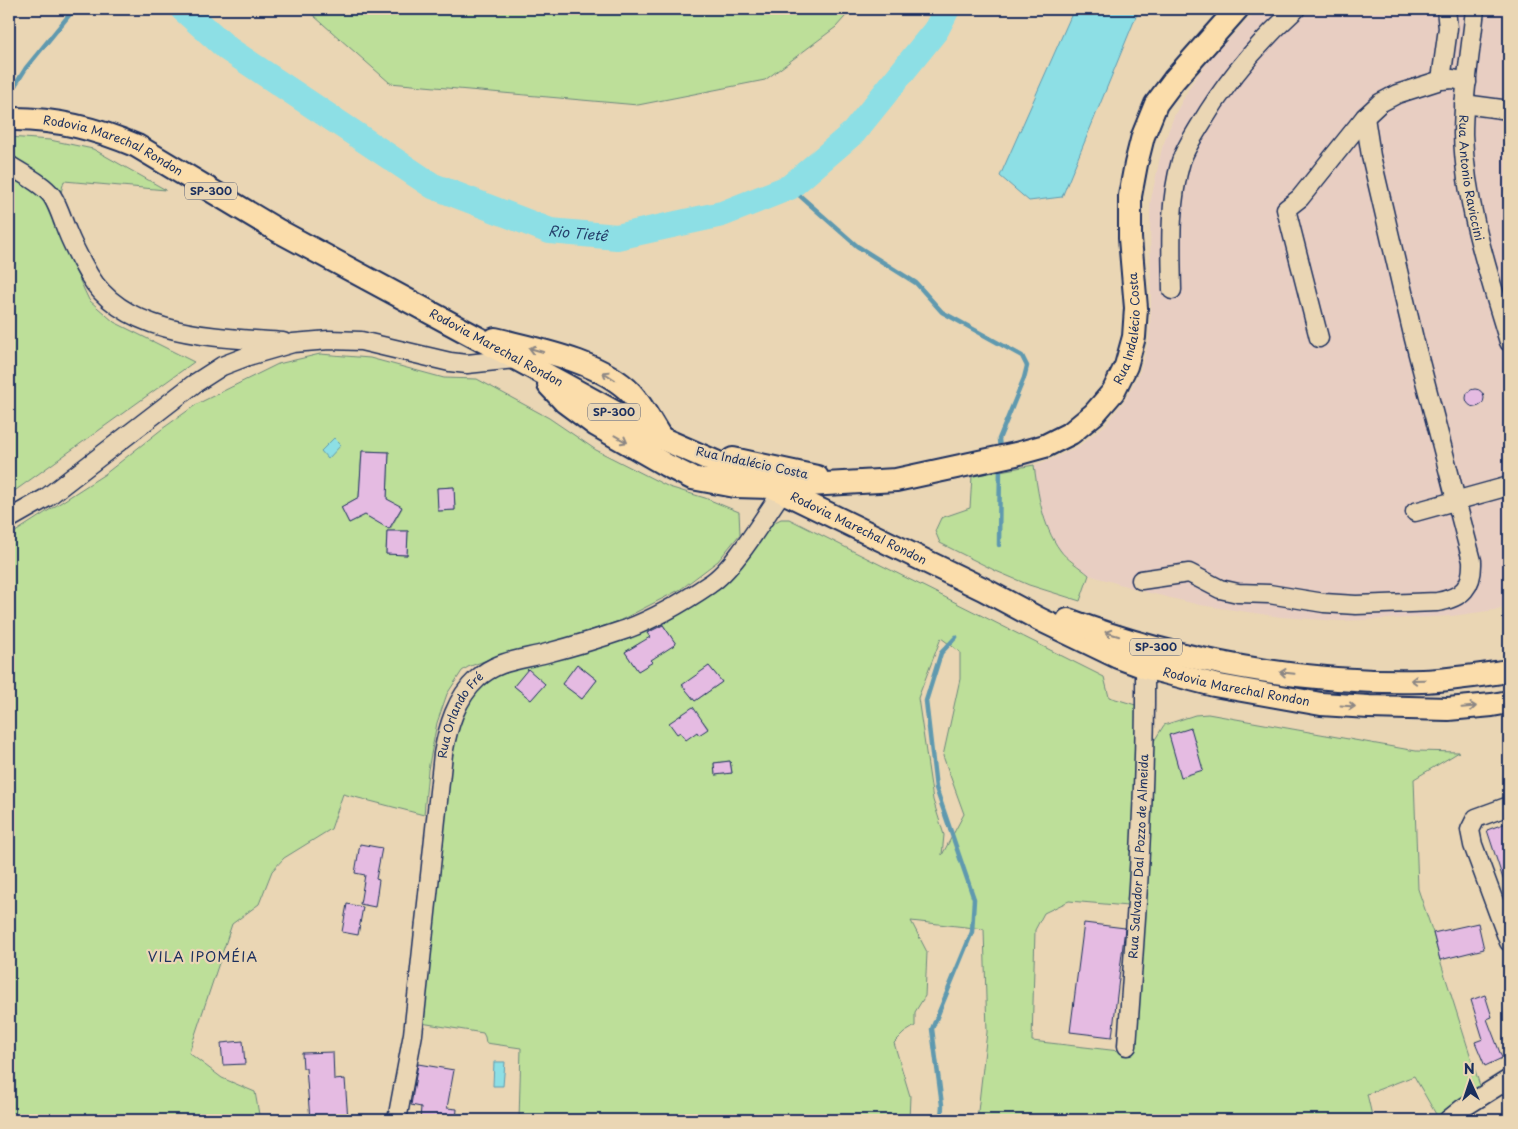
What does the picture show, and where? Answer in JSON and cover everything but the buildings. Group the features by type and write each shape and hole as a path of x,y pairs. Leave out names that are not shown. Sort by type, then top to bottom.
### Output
{"main road":[{"name":"Rua Indalécio Costa","path":"565,394 596,425 692,478 735,486 778,489 896,480 1016,454 1045,446 1071,433 1094,414 1113,392 1126,366 1134,337 1136,308 1130,238 1130,196 1143,136 1156,104 1174,80 1237,9"},
{"name":"Rodovia Marechal Rondon","path":"9,119 34,119 87,127 137,146 276,230 535,370 565,394 663,440 778,489 983,588 1072,636 1145,667 1214,685 1321,704 1448,708 1509,702"},
{"path":"461,330 583,364 611,377 631,394 663,440"},
{"path":"565,394 569,371 573,367 583,364"},
{"name":"Rua Indalécio Costa","path":"686,450 847,483"},
{"name":"Rodovia Marechal Rondon","path":"983,588 1073,622 1149,646 1184,655 1280,673 1381,681 1425,680 1509,671"}],"street":[{"path":"1172,290 1170,240 1174,192 1182,159 1216,98 1244,64 1296,9"},
{"path":"1441,80 1448,28 1446,9"},
{"name":"Rua Antonio Raviccini","path":"1475,9 1464,104 1464,153 1483,254 1509,342"},
{"path":"1319,338 1286,210 1300,198 1365,117 1380,103 1397,94 1441,80 1453,79 1467,82"},
{"path":"1464,104 1509,110"},
{"path":"1141,580 1189,574 1220,590 1268,594 1324,603 1356,605 1449,600 1467,586 1472,576 1472,561 1414,339 1370,156 1365,117"},
{"path":"9,165 51,195 90,277 108,297 132,315 173,331 293,343 330,340 361,341 450,362 467,364 515,360"},
{"path":"9,519 46,498 194,384 222,366 293,343"},
{"path":"1415,512 1509,486"},
{"name":"Rua Orlando Fré","path":"397,1120 413,1034 443,754 448,728 465,693 476,679 492,668 509,661 545,653 628,628 667,609 712,583 730,566 778,489"},
{"name":"Rua Salvador Dal Pozzo de Almeida","path":"1127,1046 1143,815 1145,667"},
{"path":"1509,806 1476,818 1470,830 1473,846 1509,942"},
{"path":"1448,1120 1462,1108 1509,1079"}],"shaded area":[{"path":"1258,9 1509,9 1509,608 1452,616 1340,621 1281,617 1200,605 1146,592 1089,575 1060,551 1046,525 1038,495 1034,465 1050,460 1079,446 1105,425 1125,400 1140,371 1149,340 1151,308 1150,204 1162,148 1174,116 1192,83 1211,57"}],"green space":[{"path":"306,9 852,9 836,27 765,80 638,105 390,83"},
{"path":"9,137 50,140 93,149 166,190 64,181 53,223 89,300 114,322 194,362 9,495"},
{"path":"320,354 370,358 444,378 477,379 549,418 596,450 669,487 705,498 739,512 740,534 718,561 681,589 619,621 553,643 503,654 462,671 447,694 437,723 428,770 424,815 343,794 331,829 284,858 272,871 259,904 232,924 189,1053 222,1078 255,1092 260,1120 9,1120 9,536 105,474 197,404 278,364","holes":["362,451 389,452 387,499 402,508 390,529 365,515 349,523 341,507 359,497","454,487 455,510 439,511 437,488","387,531 408,531 407,555 386,554"]},
{"path":"1034,465 1042,509 1054,540 1066,557 1089,575 1080,601 1029,585 996,571 940,543 935,531 941,518 970,508 972,476"},
{"path":"781,519 789,519 1104,677 1109,697 1139,706 1138,816 1128,906 1069,901 1044,913 1035,930 1032,1041 1128,1052 1151,746 1164,725 1195,715 1208,714 1416,751 1459,752 1414,779 1418,889 1481,1089 1437,1116 1414,1076 1367,1094 1373,1120 977,1120 987,1032 984,929 911,921 927,952 925,996 915,1012 915,1026 894,1043 910,1096 909,1120 519,1120 521,1048 486,1043 483,1033 421,1023 449,754 468,698 494,673 633,632 759,536 771,524","holes":["662,623 675,643 647,633","941,638 960,652 960,679 943,756 964,814 942,855 944,835 933,800 918,698","640,643 652,662 638,671 625,652","577,664 597,680 582,699 562,684","709,666 722,682 695,701 683,685","528,670 545,684 531,700 514,686","702,720 708,728 699,735 693,726","730,761 732,773 715,775 714,763"]}],"water":[{"path":"1074,9 1139,9 1062,197 1029,201 1000,176"},
{"path":"334,438 341,445 328,459 321,451"},
{"path":"494,1062 505,1062 503,1086 493,1086"}],"waterway":[{"path":"9,95 26,68 76,9"},
{"name":"Rio Tietê","path":"183,9 228,49 433,186 550,231 617,237 722,214 790,187 854,132 936,30 947,9"},
{"path":"790,187 857,246 916,283 942,312 1022,356 1027,366 999,439 1000,451"},
{"path":"999,545 1000,464"},
{"path":"941,1120 942,1105 932,1029 972,932 974,899 936,788 926,701 941,653 956,637"}],"district":[{"name":"VILA IPOMÉIA","path":"203,957"}]}
